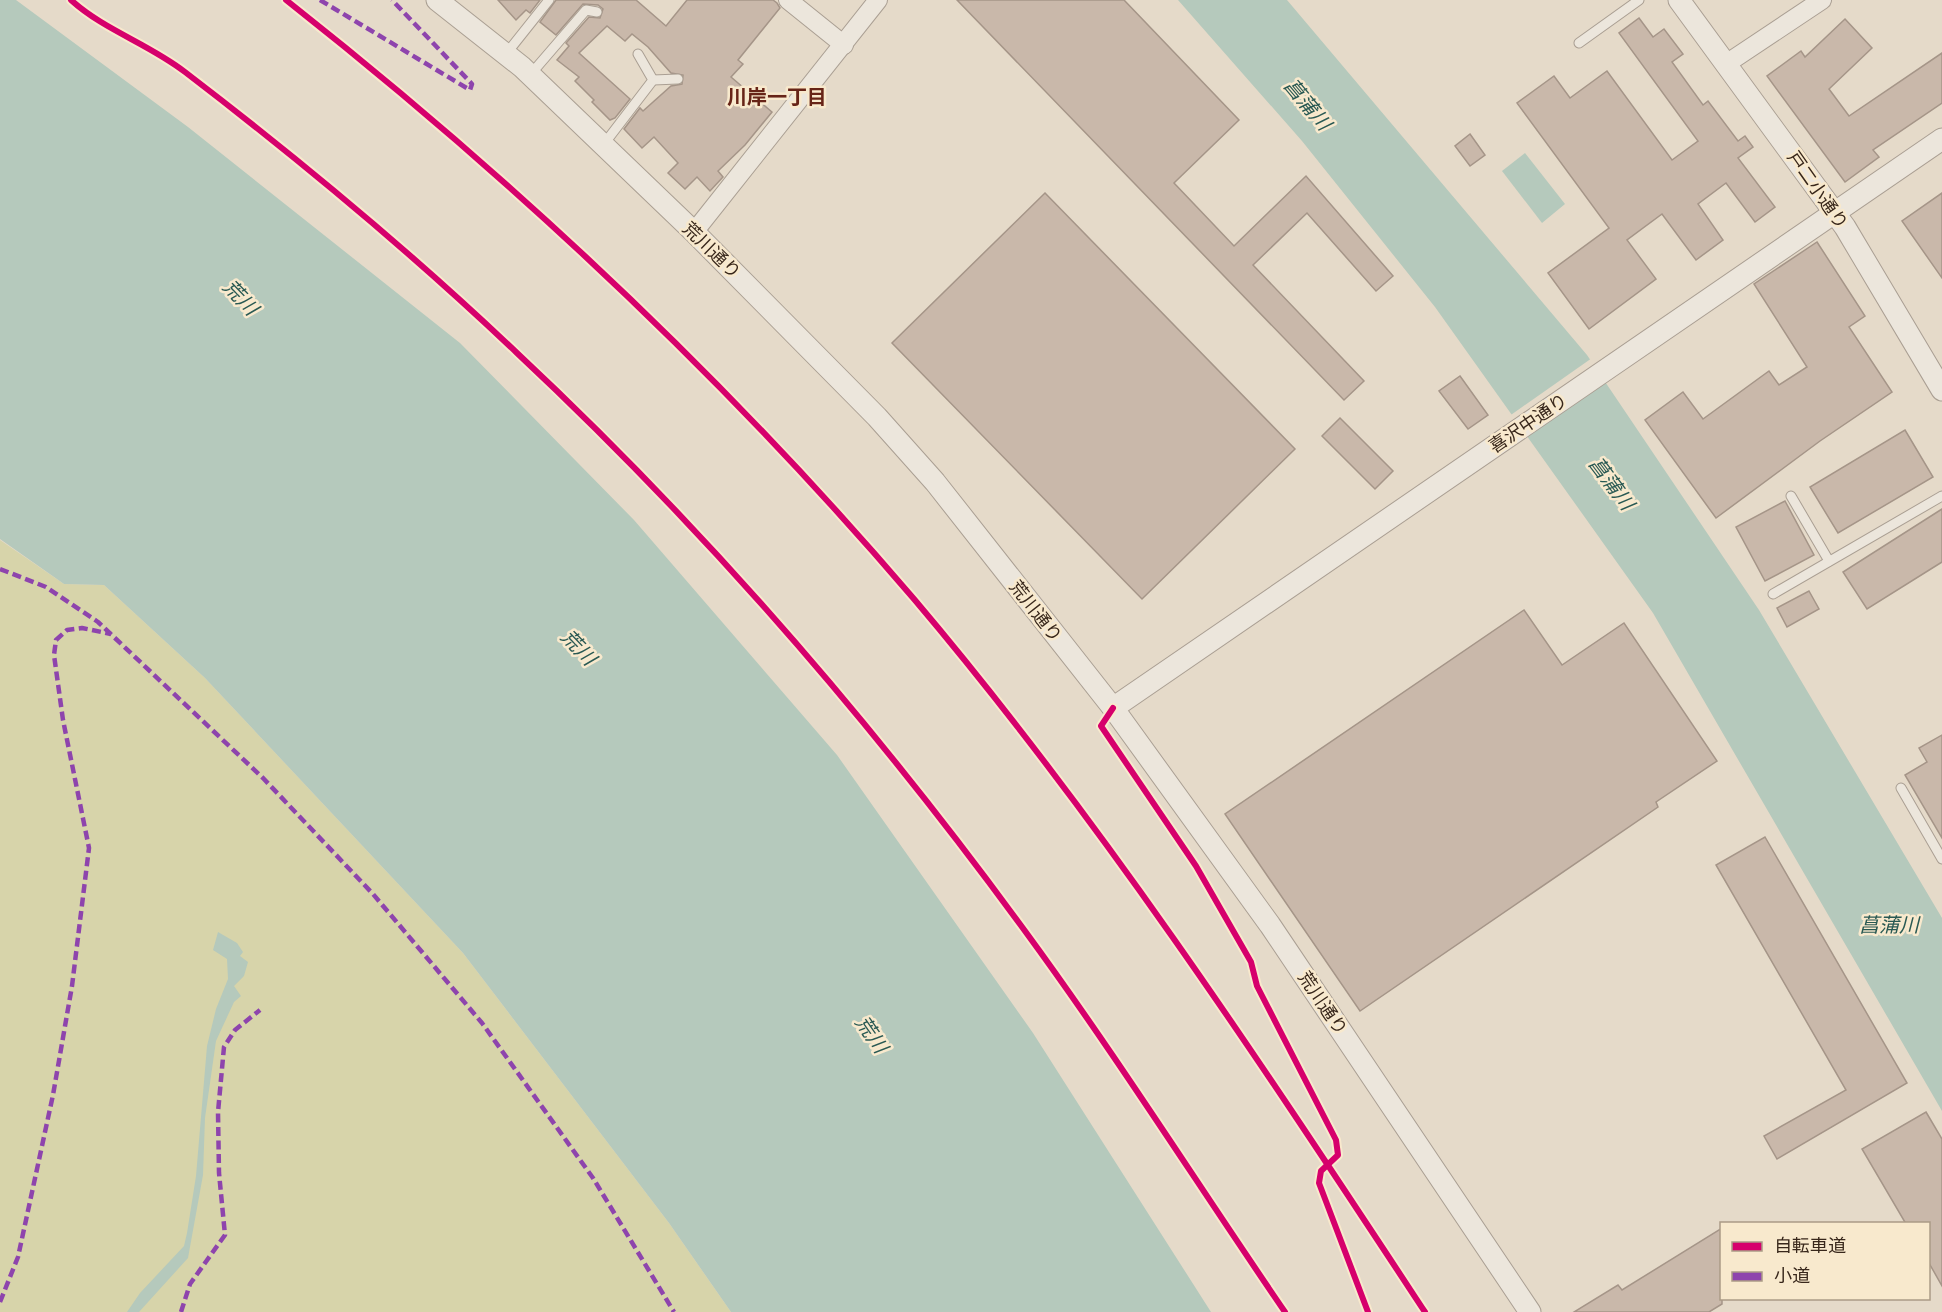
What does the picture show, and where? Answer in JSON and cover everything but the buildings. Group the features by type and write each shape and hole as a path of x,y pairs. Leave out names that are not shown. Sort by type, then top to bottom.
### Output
{"street":[{"name":"荒川通り","path":"437,0 530,75 694,231 861,400 935,482 1113,708 1270,925 1530,1312"},
{"path":"788,0 844,45"},
{"path":"694,231 878,0"},
{"name":"戸二小通り","path":"1679,0 1835,212 1932,365 1942,390"},
{"path":"1726,64 1822,0"},
{"name":"喜沢中通り","path":"1113,708 1942,139"}],"lane":[{"path":"506,54 549,0"},
{"path":"1580,43 1639,0"},
{"path":"530,75 586,10 597,12"},
{"path":"638,54 654,80"},
{"path":"603,145 654,80 678,79"},
{"path":"1791,496 1828,561"},
{"path":"1773,594 1942,496"},
{"path":"1901,788 1942,859"}],"shaded area":[{"path":"0,540 64,584 104,585 205,678 463,953 669,1223 731,1312 0,1312"}],"water":[{"name":"荒川","path":"0,0 16,0 188,127 460,343 634,520 837,755 1033,1033 1211,1312 731,1312 669,1223 463,953 205,678 104,585 64,584 0,539"},
{"name":"菖蒲川","path":"1178,0 1287,0 1587,355 1759,610 1942,918 1942,1111 1653,613 1435,307 1302,141"},
{"path":"1525,153 1565,204 1542,223 1502,171"},
{"path":"218,932 237,943 243,952 240,956 248,962 244,976 234,986 241,996 234,1002 216,1041 205,1118 203,1175 188,1258 139,1312 127,1312 140,1293 184,1246 196,1176 207,1046 216,1009 228,979 227,959 213,950"}],"pier":[{"path":"1592,358 1608,381 1524,437 1508,417"}],"marked path":[{"path":"320,0 470,90 472,84 392,0"},
{"path":"0,569 46,587 98,622 263,778 373,894 482,1023 593,1178 674,1312"},
{"path":"0,1302 18,1257 53,1095 72,986 89,848 63,720 54,655 56,640 67,630 82,628 111,634"},
{"path":"181,1312 190,1284 225,1235 219,1173 218,1112 224,1047 235,1030 260,1010"}],"cycle path":[{"path":"71,0 98,20 157,53 185,72 313,173 396,243 586,420 720,558 847,703 908,778 1025,931 1092,1025 1285,1312"},
{"path":"286,0 453,138 615,284 768,438 914,599 984,684 1116,858 1304,1129 1425,1312"},
{"path":"1113,708 1101,726 1196,866 1251,962 1257,986 1336,1140 1338,1155 1321,1171 1319,1183 1368,1312"}],"district":[{"name":"川岸一丁目","path":"777,96"}]}
